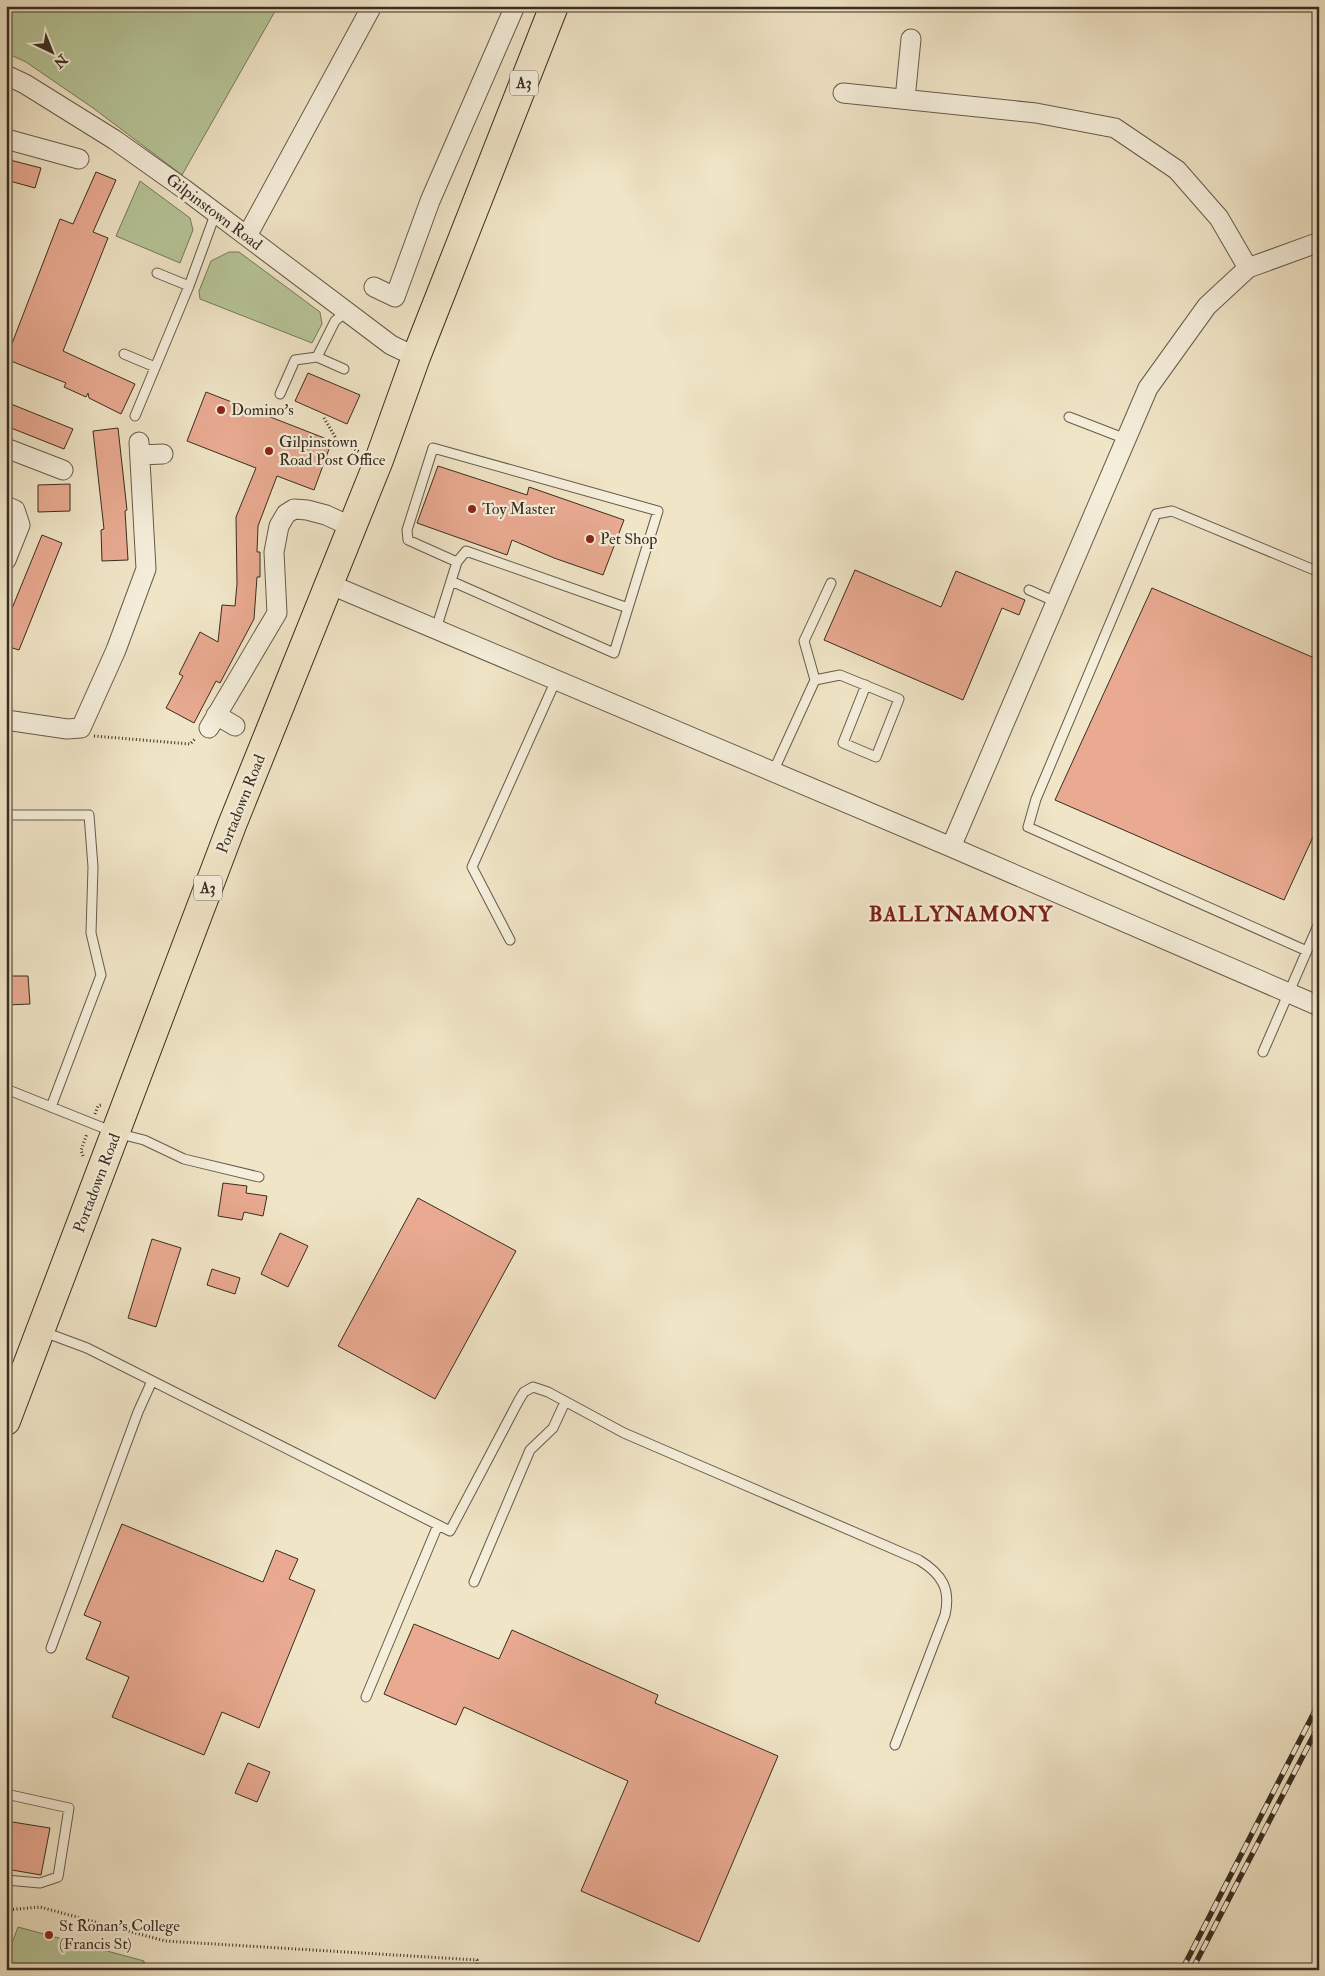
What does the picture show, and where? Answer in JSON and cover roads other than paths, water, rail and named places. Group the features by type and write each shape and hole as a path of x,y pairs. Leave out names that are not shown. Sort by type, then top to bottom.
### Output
{"highway":[{"name":"A3","path":"416,357 554,6"},
{"name":"Portadown Road","path":"6,1420 232,825 403,398 416,357"}],"street":[{"path":"247,236 372,6"},
{"path":"374,287 395,297 430,200 515,6"},
{"path":"905,99 910,39"},
{"name":"Gilpinstown Road","path":"6,75 25,84 115,140 216,212 391,345 416,357"},
{"path":"843,93 1036,112 1115,128 1177,170 1219,218 1248,268"},
{"path":"6,139 57,161 78,159"},
{"path":"951,847 1148,388 1207,306 1248,268 1314,244"},
{"path":"6,448 63,470"},
{"path":"6,720 67,730 81,728 116,650 146,569 140,448 163,454"},
{"path":"6,506 15,510 20,525 6,560"},
{"path":"235,726 213,722 278,613 274,552 279,526 286,514 294,509 307,510 352,527"},
{"path":"329,584 951,847 1319,1006"}],"lane":[{"path":"135,416 189,286 216,212"},
{"path":"157,273 189,286"},
{"path":"317,357 335,321 348,311"},
{"path":"124,354 155,366"},
{"path":"280,394 295,360 317,357 344,369"},
{"path":"1069,417 1126,439"},
{"path":"451,581 614,653 658,511 433,448 407,530 408,540 457,562"},
{"path":"1307,951 1028,827 1036,799 1156,514 1172,511 1319,572"},
{"path":"436,629 457,562 466,551 628,608"},
{"path":"773,772 815,680 804,641 831,583"},
{"path":"1029,590 1056,602"},
{"path":"815,680 840,675 866,685 899,699 876,757 843,743 866,685"},
{"path":"510,940 472,867 556,680"},
{"path":"6,815 89,815 93,867 91,934 101,975 51,1107"},
{"path":"1263,1052 1319,923"},
{"path":"6,1089 116,1133 144,1140 184,1159 259,1177"},
{"path":"41,1331 87,1348 450,1531 524,1392 533,1387 539,1388 624,1433 919,1560 940,1577 946,1589 948,1603 895,1745"},
{"path":"51,1648 138,1412 152,1381"},
{"path":"474,1582 530,1450 552,1428 565,1402"},
{"path":"366,1697 438,1525"},
{"path":"6,1794 69,1808 58,1877 40,1883 6,1880"}],"railway":[{"path":"1182,1970 1319,1703"},
{"path":"1192,1970 1319,1725"}],"place":[{"name":"Domino's","path":"221,410"},
{"name":"Gilpinstown Road Post Office","path":"269,451"},
{"name":"Toy Master","path":"472,509"},
{"name":"Pet Shop","path":"590,539"},
{"name":"St Ronan's College (Francis St)","path":"49,1935"}],"district":[{"name":"BALLYNAMONY","path":"961,914"}]}
